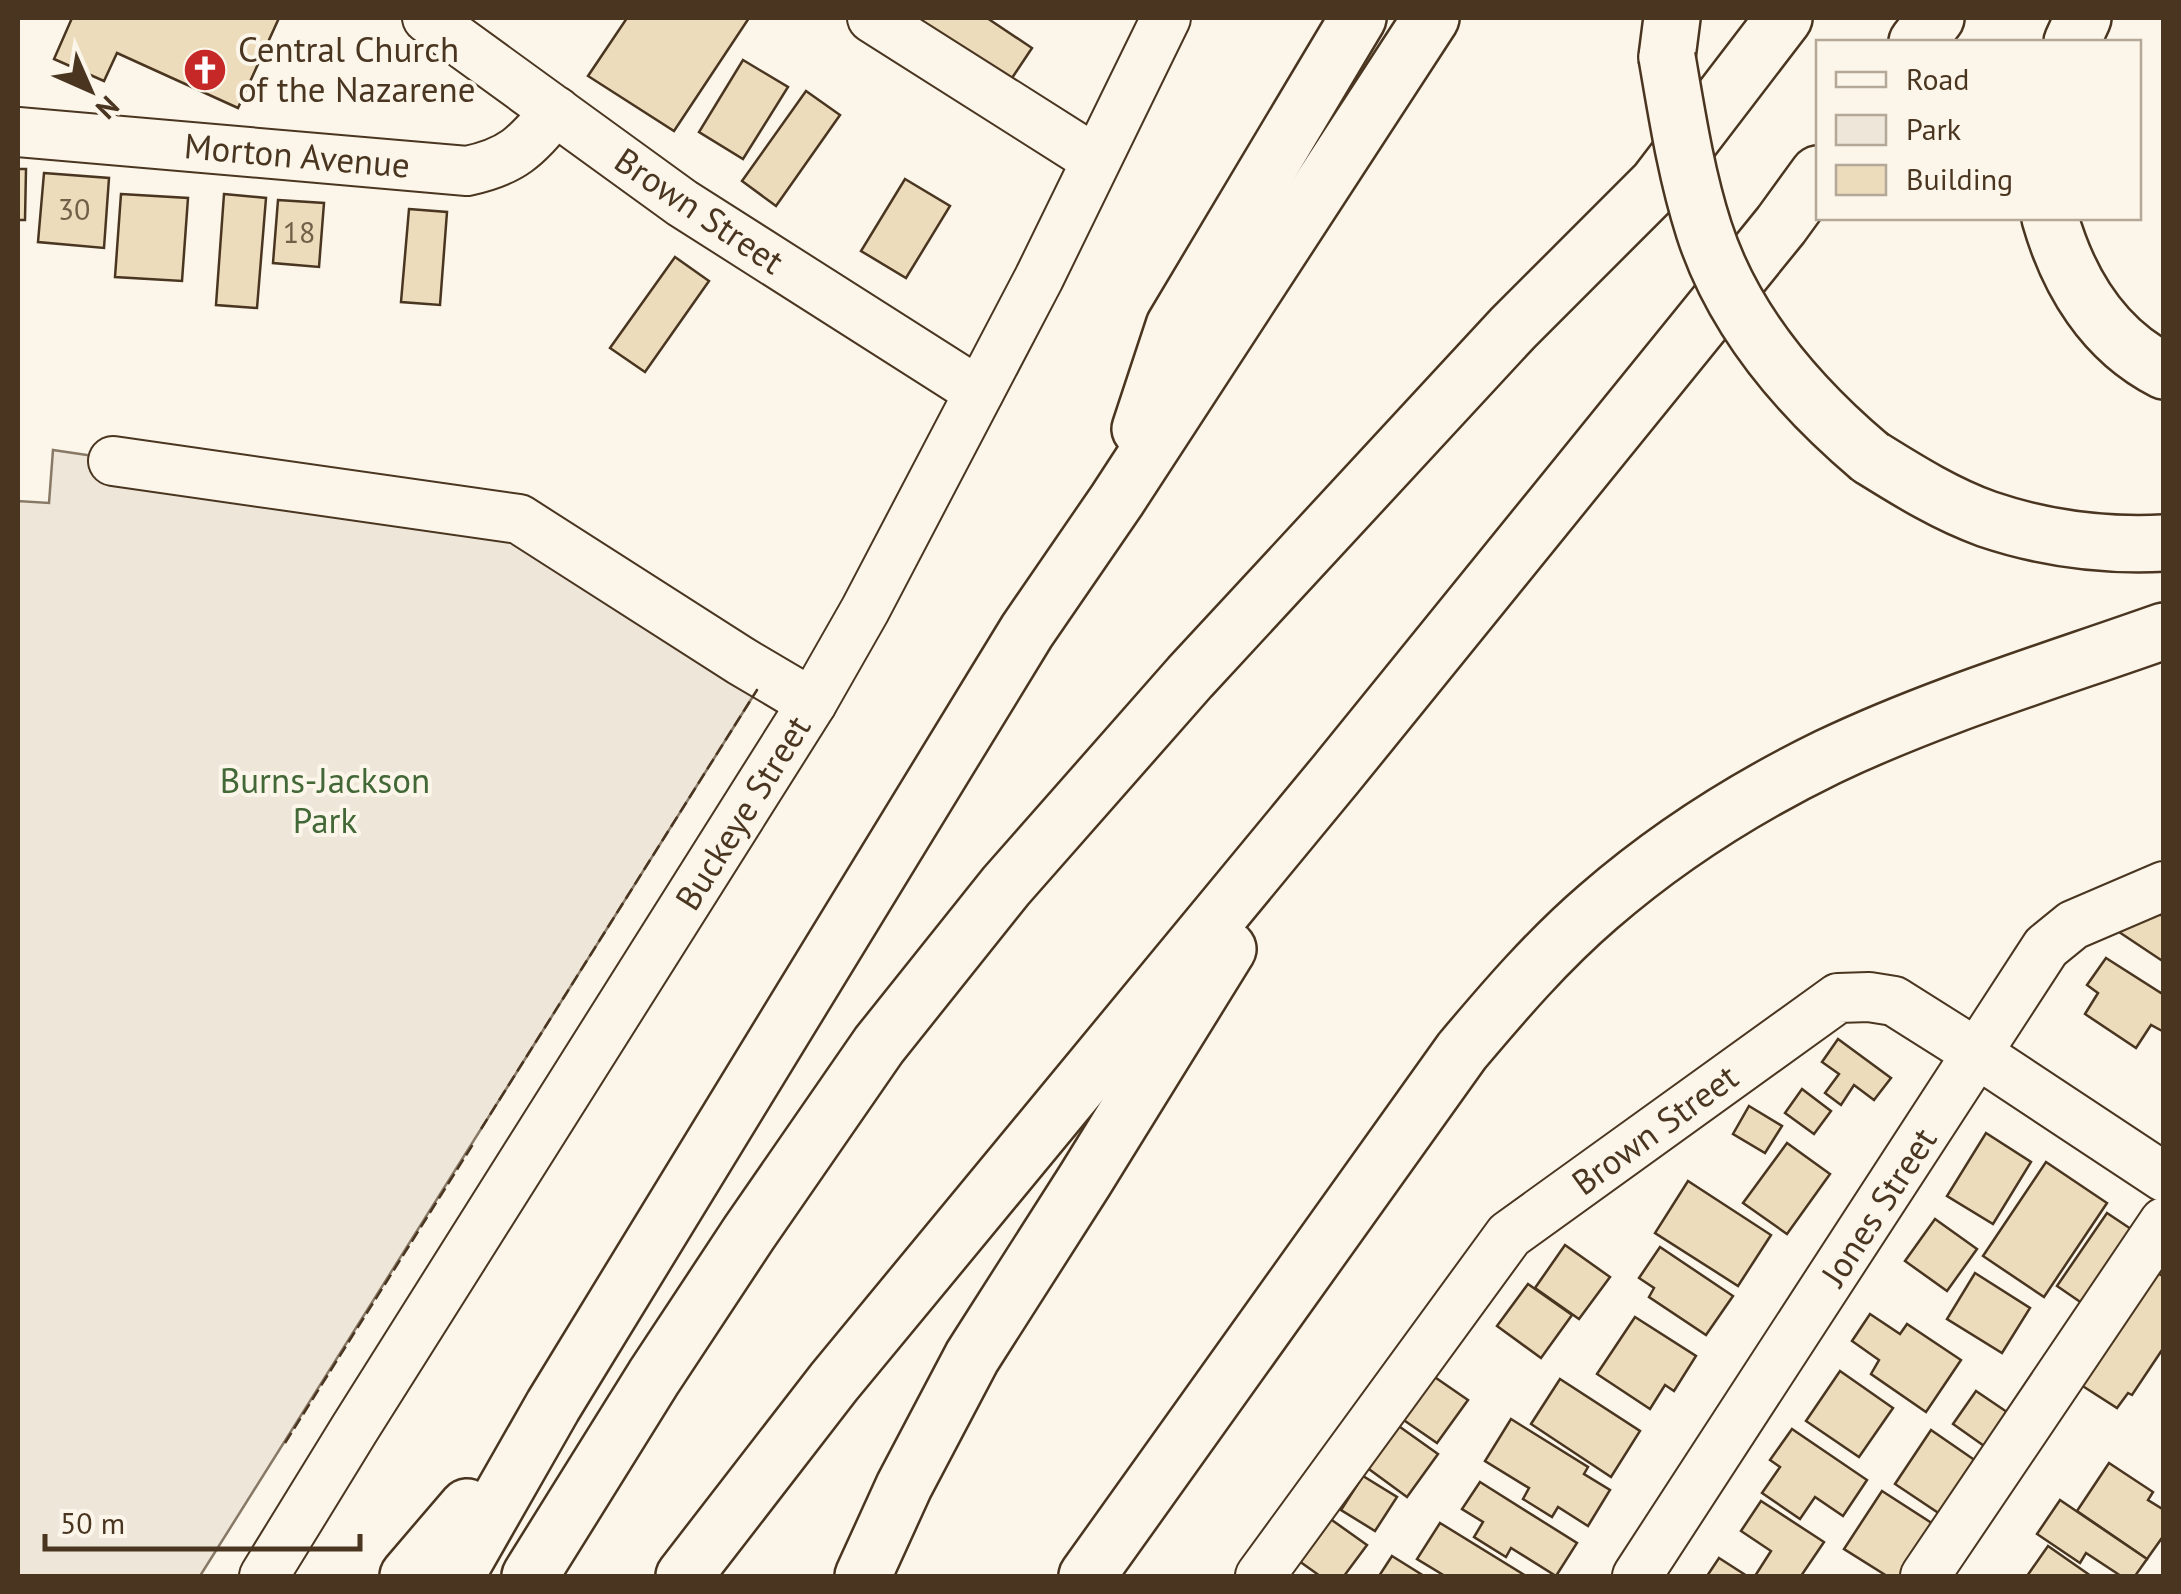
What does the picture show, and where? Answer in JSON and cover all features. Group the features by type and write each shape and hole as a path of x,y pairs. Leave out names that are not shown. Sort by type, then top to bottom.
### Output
{"highway":[{"path":"1117,500 1174,326 1358,18"},
{"path":"456,1576 553,1406 1027,631 1117,500 1430,18"},
{"path":"530,1576 760,1217 879,1045 994,900 1190,677 1459,386 1656,184 1784,18"},
{"path":"1919,40 1936,18"},
{"path":"1669,37 1690,182 1705,234 1731,292 1771,355 1802,394 1870,457 1926,491 1986,518 2048,535 2126,544 2164,543"},
{"path":"684,1576 834,1382 1336,774 1816,177"},
{"path":"2051,220 2058,248 2080,294 2114,335 2164,370"},
{"path":"1087,1576 1462,1051 1524,978 1598,907 1679,844 1748,800 1827,758 1885,732 2164,631"},
{"path":"863,1576 904,1486 972,1356 1336,774"},
{"path":"408,1576 553,1406"}],"street":[{"name":"Brown Street","path":"427,18 475,32 556,111 707,220 979,392"},
{"path":"872,18 1096,160"},
{"name":"Buckeye Street","path":"264,1576 812,703 1039,278 1166,18"},
{"name":"Morton Avenue","path":"18,132 467,170 495,165 525,148 556,111"},
{"path":"113,460 519,519 812,703"},
{"name":"Jones Street","path":"1637,1576 2046,947 2073,925 2164,886"},
{"name":"Brown Street","path":"1260,1576 1509,1235 1838,998 1868,997 1894,1002 2164,1177"},
{"path":"1926,1576 2164,1222"}],"green space":[{"name":"Burns-Jackson Park","path":"53,450 519,519 757,690 200,1576 18,1576 18,501 49,503"}],"building":[{"name":"Central Church of the Nazarene","path":"72,18 279,18 238,108 117,53 104,81 54,59"},
{"path":"627,18 749,18 674,131 588,76"},
{"path":"924,18 987,18 1032,48 1008,84 920,25"},
{"path":"743,60 788,87 743,159 699,132"},
{"path":"806,91 840,115 776,206 742,181"},
{"path":"18,169 26,169 25,220 18,220"},
{"path":"44,173 109,178 104,248 38,242"},
{"path":"905,179 950,206 906,278 861,251"},
{"path":"121,194 188,198 182,281 115,277"},
{"path":"224,194 266,198 257,308 216,305"},
{"path":"278,200 324,203 319,267 273,263"},
{"path":"409,209 447,212 440,305 401,302"},
{"path":"675,257 709,281 645,372 610,348"},
{"path":"2137,900 2164,917 2164,962 2116,930"},
{"path":"2106,958 2164,995 2164,1032 2151,1025 2136,1048 2085,1014 2098,993 2087,985"},
{"path":"1838,1039 1891,1078 1874,1100 1854,1085 1841,1105 1825,1093 1839,1074 1822,1062"},
{"path":"1802,1089 1831,1111 1814,1134 1785,1113"},
{"path":"1749,1106 1782,1126 1765,1153 1733,1134"},
{"path":"1986,1133 2031,1162 1993,1224 1947,1196"},
{"path":"1787,1143 1830,1174 1787,1234 1743,1203"},
{"path":"2046,1162 2107,1203 2044,1297 1983,1256"},
{"path":"1688,1181 1771,1235 1738,1286 1655,1233"},
{"path":"2107,1213 2143,1237 2092,1310 2057,1286"},
{"path":"1935,1219 1977,1249 1947,1291 1905,1261"},
{"path":"1565,1245 1610,1277 1579,1319 1535,1288"},
{"path":"1660,1247 1733,1296 1706,1335 1649,1297 1654,1288 1639,1278"},
{"path":"2156,1272 2164,1277 2164,1347 2132,1395 2128,1393 2117,1408 2081,1385"},
{"path":"1975,1273 2030,1308 2002,1353 1947,1319"},
{"path":"1528,1284 1572,1315 1541,1358 1497,1326"},
{"path":"1870,1314 1900,1334 1907,1324 1961,1360 1926,1412 1871,1374 1879,1360 1852,1341"},
{"path":"1635,1317 1696,1356 1674,1391 1665,1385 1650,1409 1597,1374"},
{"path":"1423,1369 1468,1400 1437,1443 1392,1412"},
{"path":"1840,1371 1893,1408 1859,1457 1806,1421"},
{"path":"1560,1379 1640,1431 1611,1477 1531,1424"},
{"path":"1976,1391 2010,1414 1987,1448 1953,1424"},
{"path":"1511,1419 1588,1467 1584,1474 1610,1490 1588,1526 1558,1507 1552,1517 1523,1499 1529,1488 1485,1461"},
{"path":"1393,1422 1438,1454 1407,1497 1362,1464"},
{"path":"1792,1429 1867,1480 1843,1516 1815,1497 1800,1519 1762,1493 1780,1467 1770,1460"},
{"path":"1931,1430 1976,1461 1940,1514 1895,1484"},
{"path":"2109,1463 2153,1492 2148,1500 2164,1510 2164,1535 2147,1559 2077,1511"},
{"path":"1363,1476 1397,1497 1375,1531 1341,1510"},
{"path":"1480,1482 1577,1543 1556,1576 1511,1548 1506,1557 1474,1537 1483,1522 1462,1509"},
{"path":"1882,1491 1941,1529 1910,1576 1887,1576 1844,1549"},
{"path":"2060,1500 2147,1559 2135,1576 2121,1576 2086,1553 2080,1563 2037,1534"},
{"path":"1761,1501 1824,1542 1801,1576 1755,1576 1771,1551 1741,1531"},
{"path":"1322,1513 1367,1545 1344,1576 1320,1576 1292,1556"},
{"path":"1440,1523 1526,1576 1445,1576 1417,1559"},
{"path":"2048,1546 2091,1576 2027,1576"},
{"path":"1392,1556 1424,1576 1379,1576"},
{"path":"1719,1558 1747,1576 1707,1576"}],"fence":[{"path":"481,1129 756,690"},
{"path":"285,1443 475,1141"}],"place":[{"name":"Central Church of the Nazarene","path":"205,70"}]}
